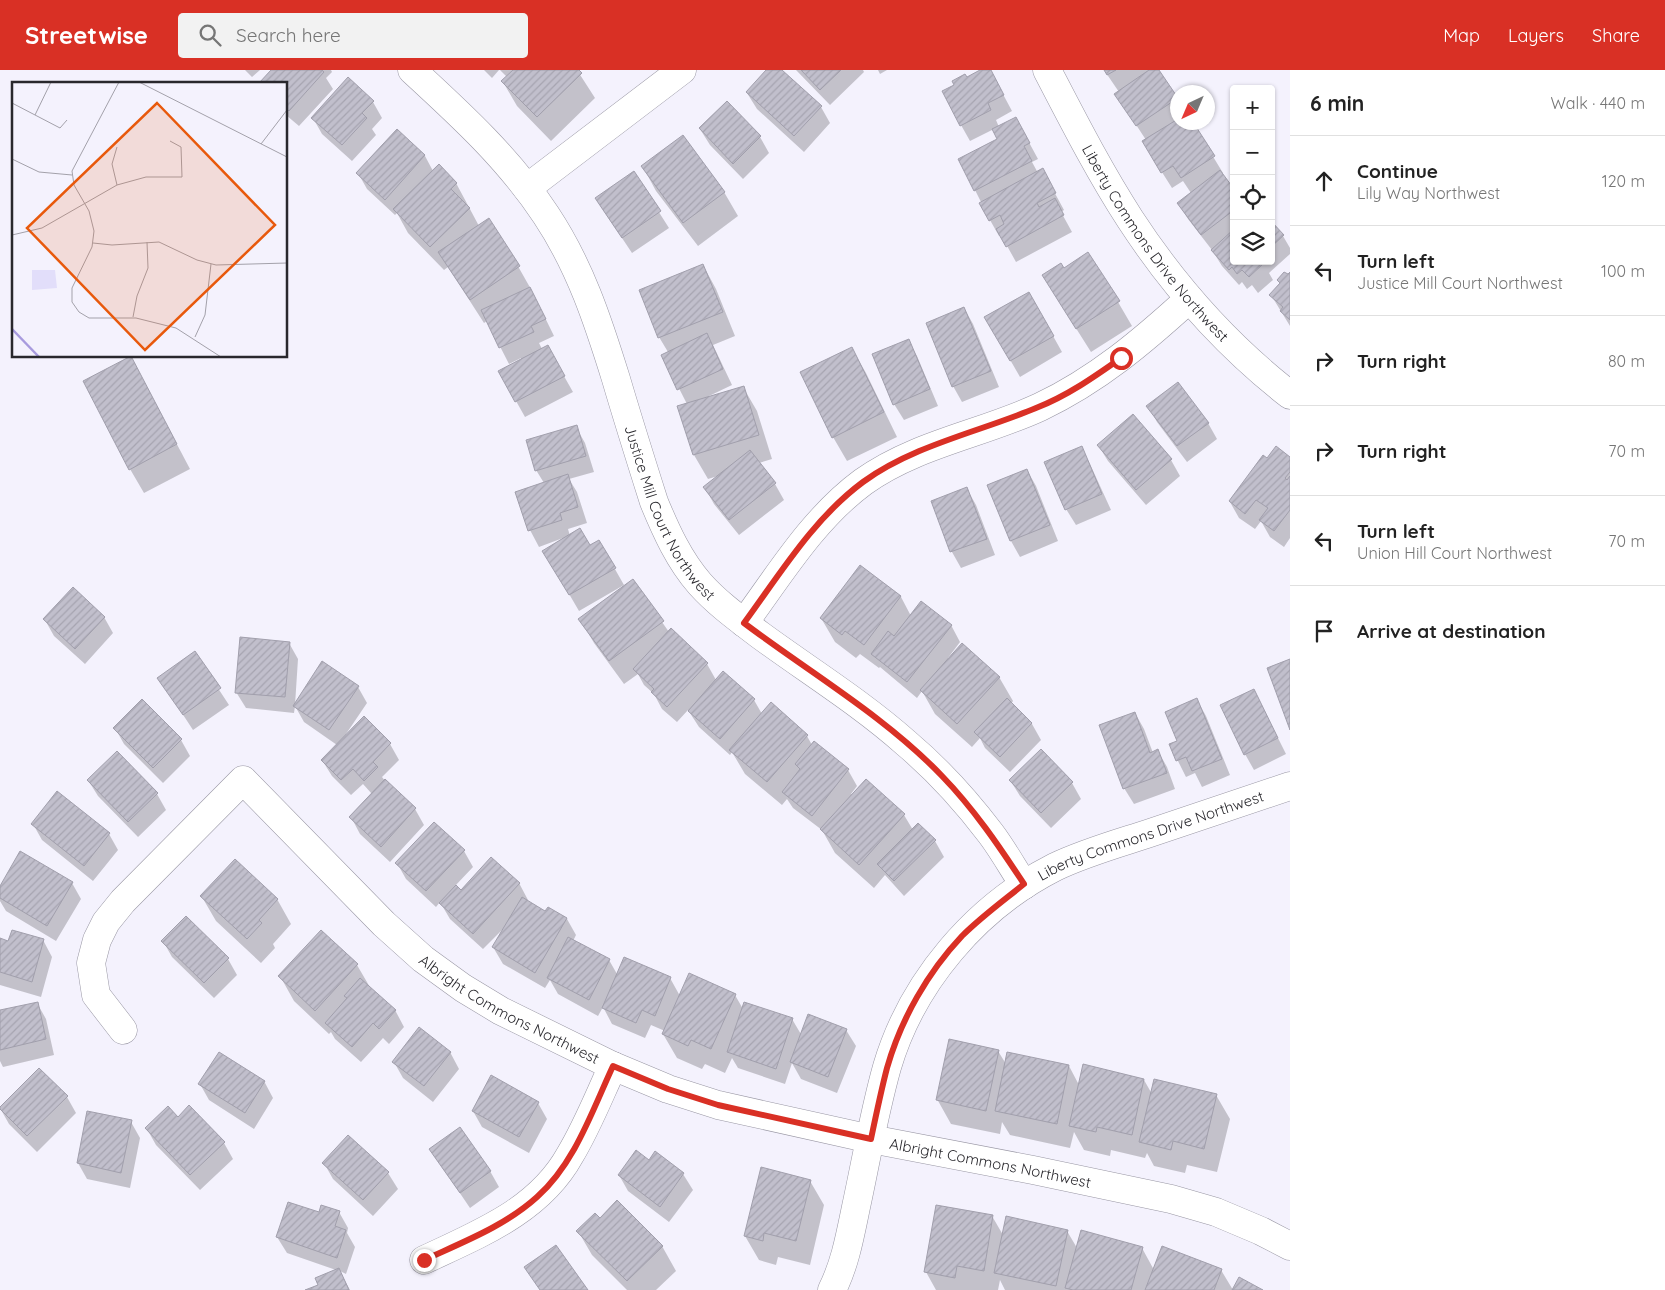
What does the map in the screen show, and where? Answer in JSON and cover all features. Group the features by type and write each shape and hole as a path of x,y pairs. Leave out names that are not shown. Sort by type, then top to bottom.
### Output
{"street":[{"name":"Justice Mill Court Northwest","path":"412,70 502,156 547,216 564,245 594,307 654,502 666,532 699,583 720,605 906,742 942,776 991,835 1024,884"},
{"path":"527,188 682,70"},
{"name":"Liberty Commons Drive Northwest","path":"1046,70 1130,220 1189,299 1235,347 1290,395"},
{"path":"744,623 822,519 843,498 865,481 922,450 1030,411 1065,394 1127,354 1189,299"},
{"name":"Albright Commons Northwest","path":"122,1030 96,995 91,963 97,940 106,922 123,901 243,780 384,924 423,959 463,988 501,1011 613,1066 668,1089 718,1105 871,1139 1171,1199 1216,1212 1261,1231 1290,1246"},
{"name":"Liberty Commons Drive Northwest","path":"832,1290 845,1258 888,1066 901,1031 927,981 963,936 1024,884 1055,867 1094,851 1290,786"},
{"path":"424,1260 492,1228 516,1214 538,1196 570,1157 613,1066"}],"building":[{"path":"271,70 322,70 324,72 289,111 288,82 260,82"},
{"path":"513,70 579,70 582,73 537,117 501,81"},
{"path":"766,70 782,70 822,106 794,136 746,92"},
{"path":"801,70 841,70 820,90"},
{"path":"980,70 991,70 1004,95 988,103 991,110 960,126 942,91 954,85 952,81 965,74 967,77"},
{"path":"1104,70 1116,70 1107,75"},
{"path":"1149,70 1159,70 1170,86 1170,103 1136,126 1114,94"},
{"path":"348,77 374,101 362,113 367,118 342,145 311,118"},
{"path":"727,101 761,136 733,164 699,128"},
{"path":"1016,117 1030,143 1024,146 1032,161 974,191 958,159 997,139 992,129"},
{"path":"1170,124 1170,130 1198,130 1215,156 1181,178 1173,166 1161,173 1142,141"},
{"path":"397,129 425,155 385,200 356,173"},
{"path":"683,135 725,192 683,223 641,166"},
{"path":"439,164 457,183 451,189 470,208 430,247 393,209"},
{"path":"1043,168 1056,193 1037,203 1039,207 1055,198 1064,215 1006,247 996,229 1004,224 1000,215 989,221 979,203"},
{"path":"1220,170 1230,184 1230,213 1201,235 1177,203"},
{"path":"634,171 661,211 622,238 595,198"},
{"path":"489,218 520,266 470,300 438,252"},
{"path":"1275,225 1284,235 1275,243"},
{"path":"1230,233 1230,265 1262,265 1249,277 1242,270 1237,274 1232,267 1229,270 1211,250"},
{"path":"1088,252 1120,301 1076,329 1042,275 1061,263 1064,268"},
{"path":"703,264 723,312 658,338 639,290"},
{"path":"1284,272 1288,274 1290,272 1290,320 1280,311 1283,307 1269,295 1280,283 1277,280"},
{"path":"530,287 546,319 531,326 534,332 499,348 481,310"},
{"path":"1029,292 1054,336 1010,361 984,317"},
{"path":"964,307 991,371 952,387 926,323"},
{"path":"707,333 723,369 677,390 661,355"},
{"path":"909,339 930,389 893,405 872,354"},
{"path":"548,345 565,376 515,402 498,371"},
{"path":"852,347 884,412 832,438 800,372"},
{"path":"127,358 132,358 177,444 129,470 83,381"},
{"path":"1178,382 1209,423 1177,446 1146,406"},
{"path":"744,386 759,435 693,455 677,406"},
{"path":"1133,414 1172,459 1136,490 1097,445"},
{"path":"577,425 586,456 535,471 526,440"},
{"path":"1082,446 1102,494 1065,510 1044,462"},
{"path":"1276,446 1290,457 1290,472 1285,478 1287,480 1290,476 1290,510 1274,531 1259,520 1268,508 1256,500 1245,514 1229,501 1263,455 1267,458"},
{"path":"750,450 776,483 729,520 703,487"},
{"path":"1027,469 1050,525 1010,541 987,485"},
{"path":"568,474 578,507 560,513 562,520 528,531 515,492"},
{"path":"967,487 987,539 950,552 931,501"},
{"path":"580,528 590,545 599,540 616,568 569,595 542,551"},
{"path":"860,565 901,596 864,645 845,631 842,635 820,618"},
{"path":"633,579 664,621 609,661 578,619"},
{"path":"73,587 105,617 75,649 43,619"},
{"path":"921,601 952,625 907,682 871,654 888,631 894,636"},
{"path":"671,628 708,663 667,707 651,692 654,689 633,669"},
{"path":"240,637 290,642 285,697 235,693"},
{"path":"962,643 1000,677 957,724 920,690"},
{"path":"195,651 221,688 183,715 157,678"},
{"path":"1290,659 1290,730 1267,668"},
{"path":"322,661 359,686 329,730 293,706"},
{"path":"723,671 755,699 720,739 688,711"},
{"path":"1254,689 1278,738 1244,755 1220,705"},
{"path":"1007,698 1032,723 1000,757 974,732"},
{"path":"1197,698 1222,759 1192,771 1186,757 1176,761 1169,744 1177,741 1165,712"},
{"path":"142,699 182,739 153,768 113,728"},
{"path":"771,702 808,735 767,782 729,750"},
{"path":"1135,712 1150,753 1158,749 1167,773 1123,789 1099,725"},
{"path":"364,716 391,743 373,762 378,767 364,781 353,769 341,780 321,760"},
{"path":"814,741 849,769 812,816 782,792 800,769 795,764"},
{"path":"1041,749 1073,782 1041,813 1009,780"},
{"path":"117,751 158,793 128,822 87,780"},
{"path":"385,779 416,808 381,847 349,817"},
{"path":"866,779 905,814 859,865 820,829"},
{"path":"57,791 110,833 84,866 31,824"},
{"path":"434,822 465,850 426,891 395,863"},
{"path":"918,823 936,840 894,881 877,864"},
{"path":"20,851 73,882 47,926 0,898 0,886"},
{"path":"491,857 520,883 473,934 439,903 456,885 461,890"},
{"path":"235,859 278,899 259,920 262,923 247,939 200,896"},
{"path":"522,897 545,911 548,907 567,918 535,973 492,947"},
{"path":"186,916 229,958 204,983 161,941"},
{"path":"12,930 44,939 32,982 0,972 0,938 8,941"},
{"path":"321,930 358,964 315,1011 278,976"},
{"path":"568,937 610,959 589,1000 547,978"},
{"path":"624,957 671,977 655,1016 642,1010 636,1023 602,1008"},
{"path":"689,973 736,994 711,1049 691,1040 688,1046 662,1034"},
{"path":"360,978 396,1010 379,1029 373,1023 352,1047 325,1023 347,998 344,996"},
{"path":"38,1002 46,1039 0,1050 0,1010"},
{"path":"744,1002 793,1018 776,1069 727,1052"},
{"path":"808,1014 847,1029 828,1077 790,1062"},
{"path":"419,1027 451,1052 424,1086 392,1062"},
{"path":"949,1039 999,1050 986,1111 936,1100"},
{"path":"219,1052 265,1081 245,1113 198,1084"},
{"path":"1007,1052 1069,1065 1057,1124 995,1111"},
{"path":"1083,1064 1144,1079 1132,1135 1097,1127 1096,1132 1069,1126"},
{"path":"39,1068 68,1096 27,1136 0,1107"},
{"path":"491,1075 539,1102 519,1137 472,1111"},
{"path":"1154,1079 1217,1094 1204,1149 1173,1141 1171,1150 1139,1142"},
{"path":"189,1105 225,1142 190,1175 145,1128 168,1106 178,1117"},
{"path":"87,1111 132,1120 121,1173 77,1163"},
{"path":"460,1127 491,1171 460,1193 429,1149"},
{"path":"348,1135 389,1172 363,1200 322,1163"},
{"path":"636,1150 649,1160 655,1151 684,1173 660,1207 618,1175"},
{"path":"761,1167 811,1180 796,1241 764,1233 763,1241 744,1236"},
{"path":"617,1200 663,1246 627,1281 576,1231 595,1213 600,1218"},
{"path":"288,1202 319,1212 321,1205 340,1211 335,1226 346,1230 337,1258 276,1237"},
{"path":"936,1205 993,1215 984,1271 957,1266 955,1278 924,1272"},
{"path":"1006,1216 1068,1230 1056,1286 994,1273"},
{"path":"1081,1230 1143,1247 1131,1290 1073,1290 1065,1288"},
{"path":"556,1245 588,1290 540,1290 524,1267"},
{"path":"1162,1246 1222,1269 1214,1290 1145,1290"},
{"path":"339,1268 349,1290 305,1290 318,1285 315,1278"},
{"path":"1239,1277 1263,1290 1232,1290"}],"route":[{"path":"424,1260 492,1228 516,1214 538,1196 570,1157 613,1066 668,1089 718,1105 871,1139 888,1066 912,1006 927,981 963,936 1024,884 991,835 966,803 942,776 906,742 744,623 822,519 843,498 865,481 922,450 1038,408 1092,378 1121,358"}]}
